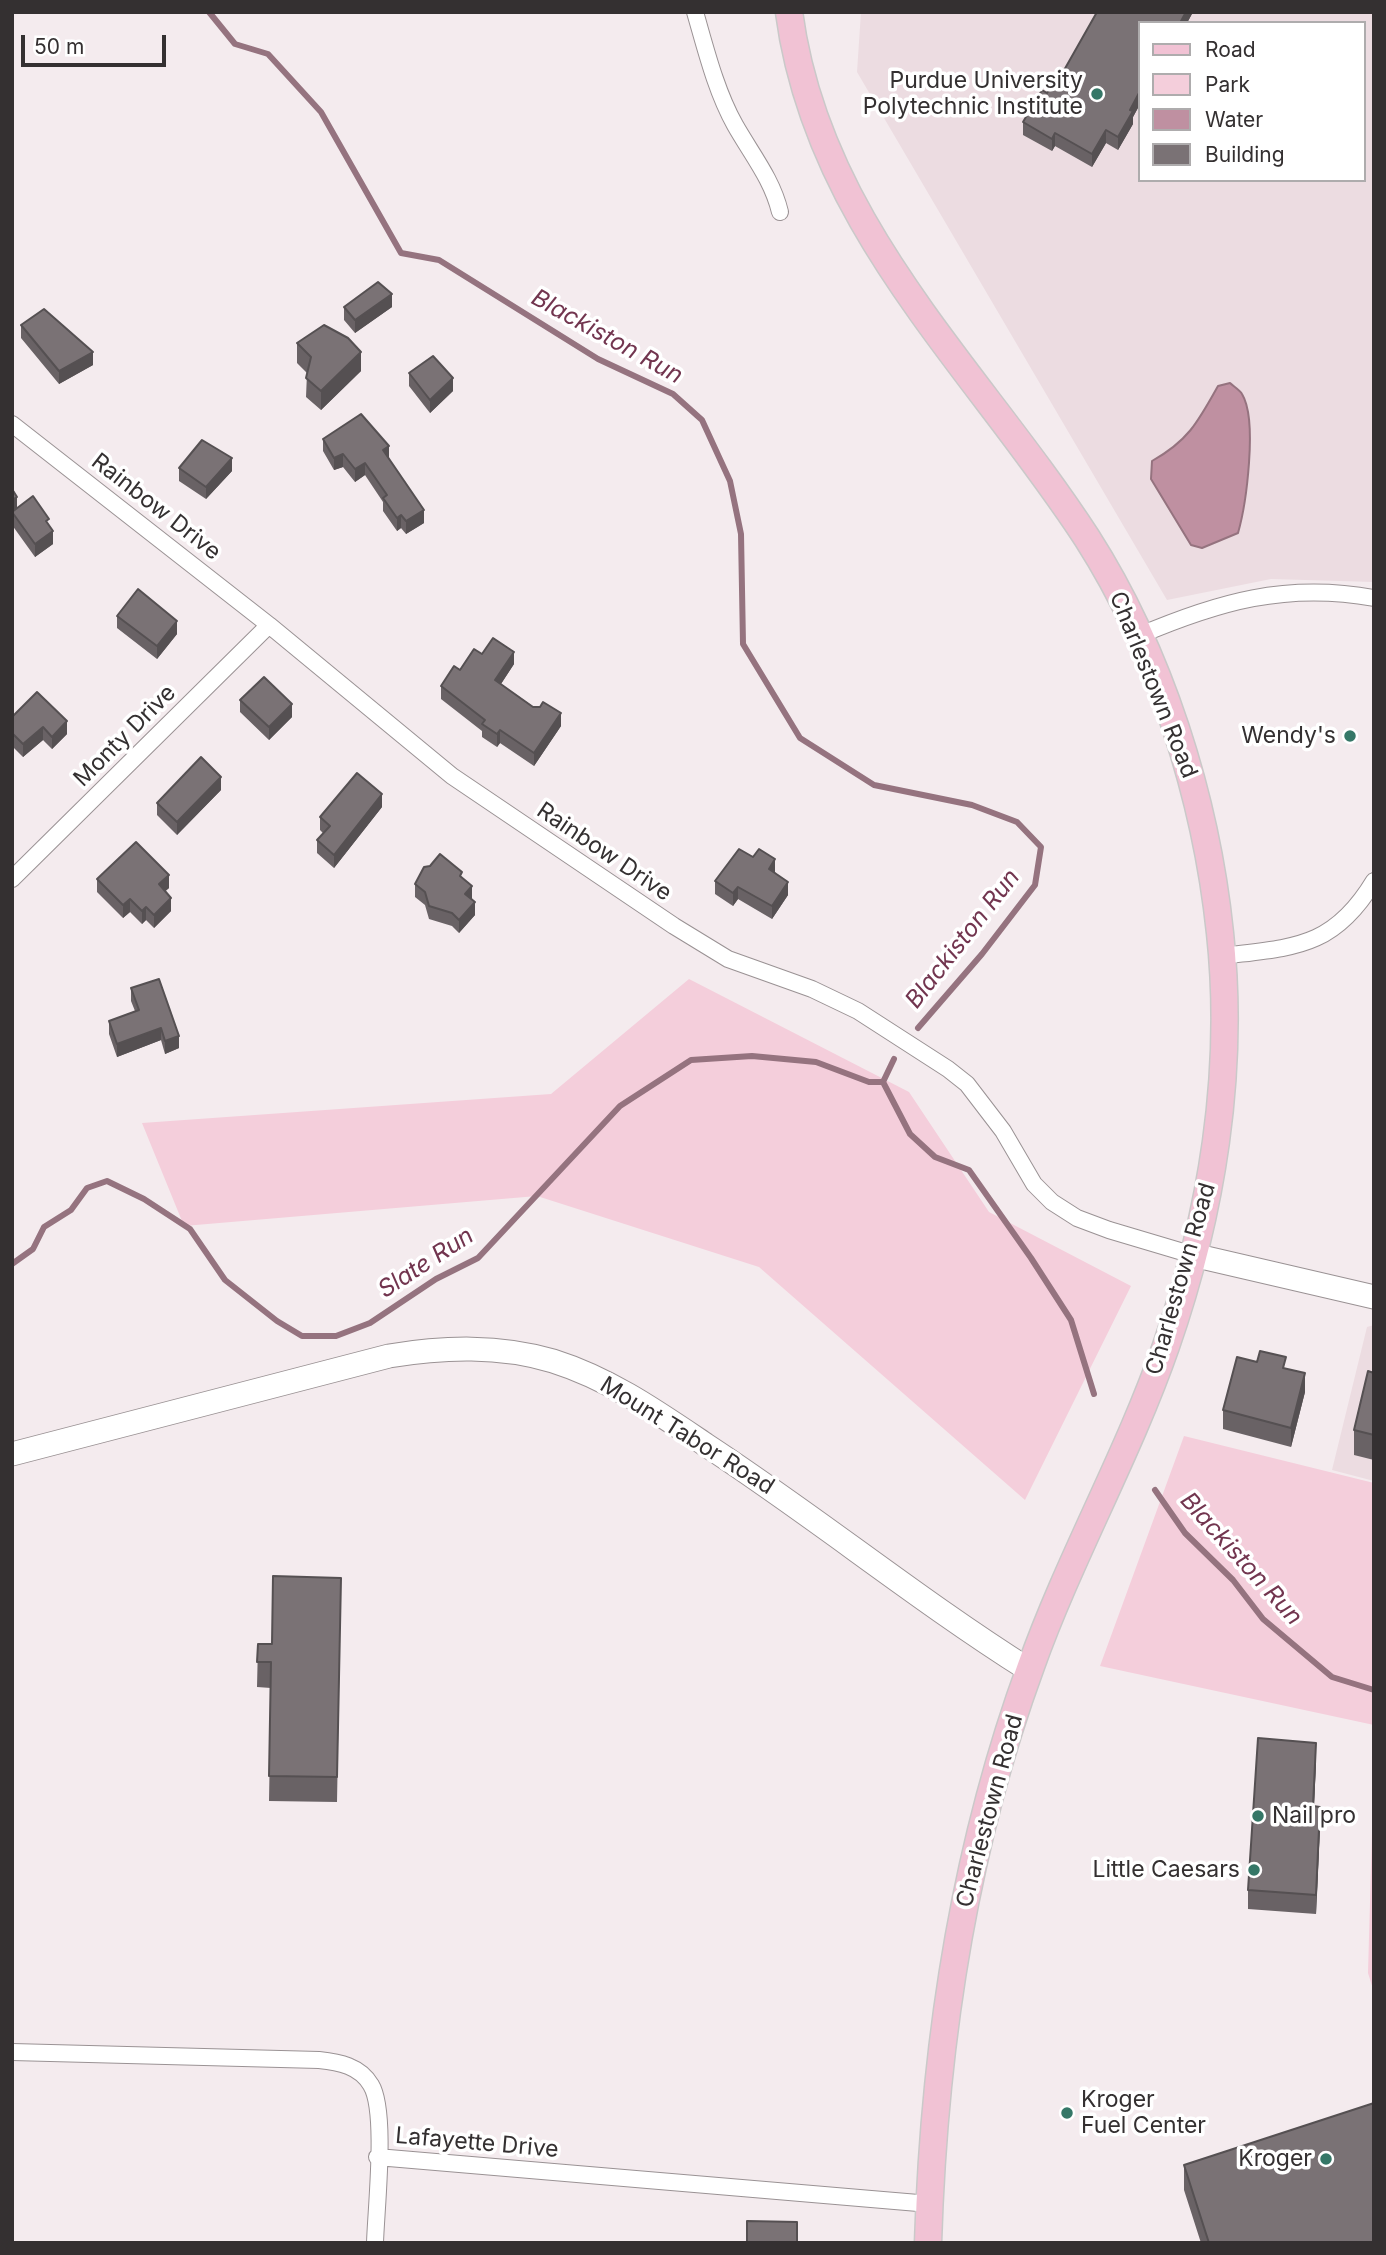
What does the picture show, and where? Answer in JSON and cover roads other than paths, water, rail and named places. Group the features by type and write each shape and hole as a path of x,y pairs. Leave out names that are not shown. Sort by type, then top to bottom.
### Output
{"main road":[{"name":"Charlestown Road","path":"789,12 802,79 817,129 836,177 861,222 889,267 1081,530 1111,579 1138,636 1185,757 1198,806 1213,878 1222,956 1223,1081 1208,1195 1193,1255 1167,1344 1065,1576 1029,1670 991,1787 964,1908 942,2045 929,2243"}],"street":[{"path":"695,12 710,63 734,123 767,174 780,212"},
{"name":"Rainbow Drive","path":"12,424 269,625 452,775 674,926 728,959 812,989 858,1011 948,1069 967,1084 1003,1131 1034,1184 1052,1202 1077,1218 1193,1255"},
{"path":"1138,636 1179,619 1254,596 1301,591 1341,592 1374,598"},
{"name":"Monty Drive","path":"12,879 269,625"},
{"path":"1222,956 1294,947 1324,936 1336,928 1374,881"},
{"path":"1193,1255 1374,1297"},
{"name":"Mount Tabor Road","path":"12,1454 389,1356 429,1349 511,1352 582,1371 626,1392 787,1500 968,1632 1029,1670"},
{"name":"Lafayette Drive","path":"12,2052 336,2061 363,2073 372,2085 379,2114 377,2157 930,2204"},
{"path":"375,2243 377,2157"}],"water":[{"path":"1230,383 1242,394 1249,423 1249,463 1244,503 1238,533 1202,548 1191,545 1151,479 1152,461 1175,446 1191,430 1218,386"}],"waterway":[{"name":"Blackiston Run","path":"209,12 235,44 268,54 321,112 401,253 439,260 598,359 673,394 702,420 730,481 741,534 743,644 800,738 874,785 972,805 1017,822 1041,847 1035,885 982,954 918,1028"},
{"name":"Slate Run","path":"12,1264 33,1249 44,1227 71,1210 87,1188 107,1181 144,1199 190,1229 225,1280 277,1321 302,1336 336,1336 370,1323 436,1279 478,1258 620,1106 691,1060 752,1056 816,1062 869,1082 883,1082"},
{"name":"Blackiston Run","path":"894,1059 883,1082 910,1134 935,1157 969,1170 1071,1320 1094,1394"},
{"name":"Blackiston Run","path":"1155,1490 1185,1533 1233,1580 1263,1619 1332,1677 1374,1690"}],"place":[{"name":"Purdue University Polytechnic Institute","path":"1097,94"},
{"name":"Wendy's","path":"1350,736"},
{"name":"Nail pro","path":"1258,1816"},
{"name":"Little Caesars","path":"1254,1870"},
{"name":"Kroger Fuel Center","path":"1067,2113"},
{"name":"Kroger","path":"1326,2159"}]}
